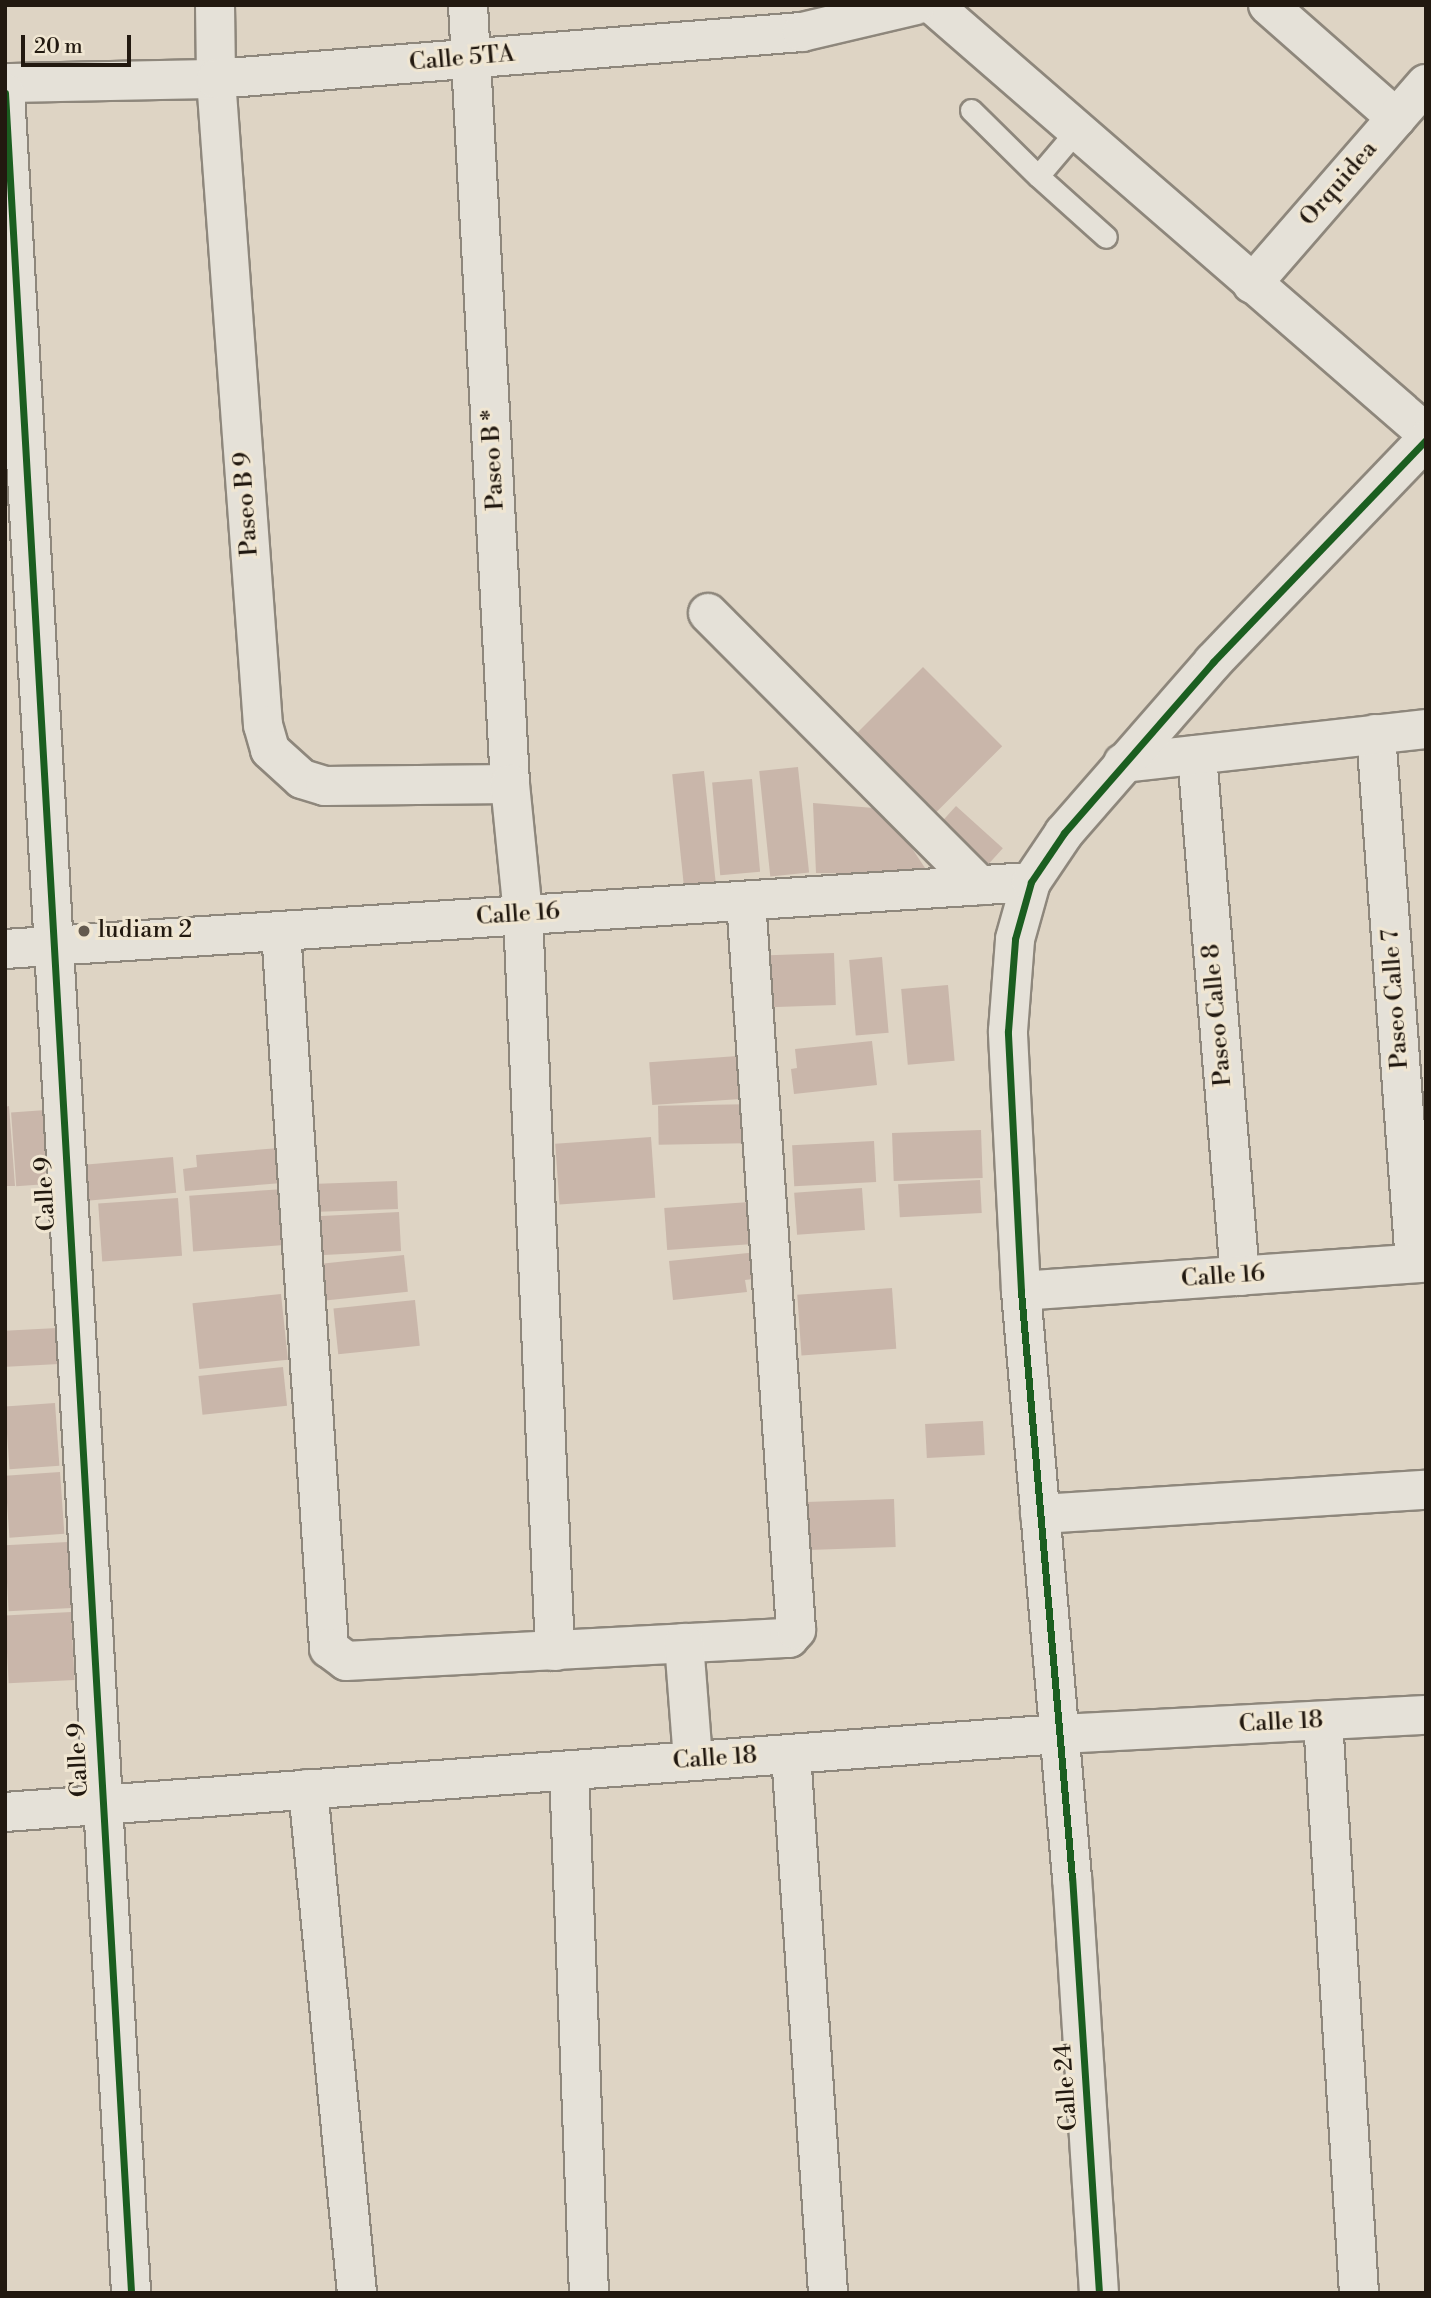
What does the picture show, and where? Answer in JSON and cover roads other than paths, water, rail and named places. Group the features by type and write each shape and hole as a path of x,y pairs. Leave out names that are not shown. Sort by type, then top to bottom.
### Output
{"street":[{"name":"Paseo B 9","path":"215,5 216,79 263,725 270,750 302,779 325,786 510,784"},
{"name":"Paseo B *","path":"468,5 473,58 510,784 523,915 555,1651"},
{"name":"Calle 5TA","path":"5,83 216,79 802,32 916,5"},
{"path":"933,5 1426,433"},
{"path":"1268,5 1396,118"},
{"name":"Orquidea","path":"1252,284 1426,84"},
{"name":"Calle 9","path":"5,93 100,1804 131,2293"},
{"path":"1031,882 1123,763 1426,440"},
{"path":"708,613 979,886"},
{"path":"1123,763 1426,729"},
{"name":"Paseo Calle 7","path":"1376,734 1420,1263"},
{"name":"Paseo Calle 8","path":"1196,755 1240,1276"},
{"name":"Calle 16","path":"5,949 1031,882"},
{"name":"Calle 24","path":"1031,882 1014,939 1008,1031 1021,1291 1072,1878 1099,2293"},
{"path":"281,931 329,1648 346,1661 789,1638 796,1630 746,901"},
{"name":"Calle 16","path":"1021,1291 1420,1263"},
{"path":"1040,1514 1426,1490"},
{"path":"684,1643 694,1761"},
{"name":"Calle 18","path":"5,1812 1060,1734 1426,1716"},
{"path":"1323,1721 1359,2293"},
{"path":"791,1754 828,2293"},
{"path":"569,1771 589,2293"},
{"path":"307,1789 357,2293"}],"lane":[{"path":"971,110 1038,176 1106,237"},
{"path":"1038,176 1077,130"}],"place":[{"name":"ludiam 2","path":"84,931"}]}
